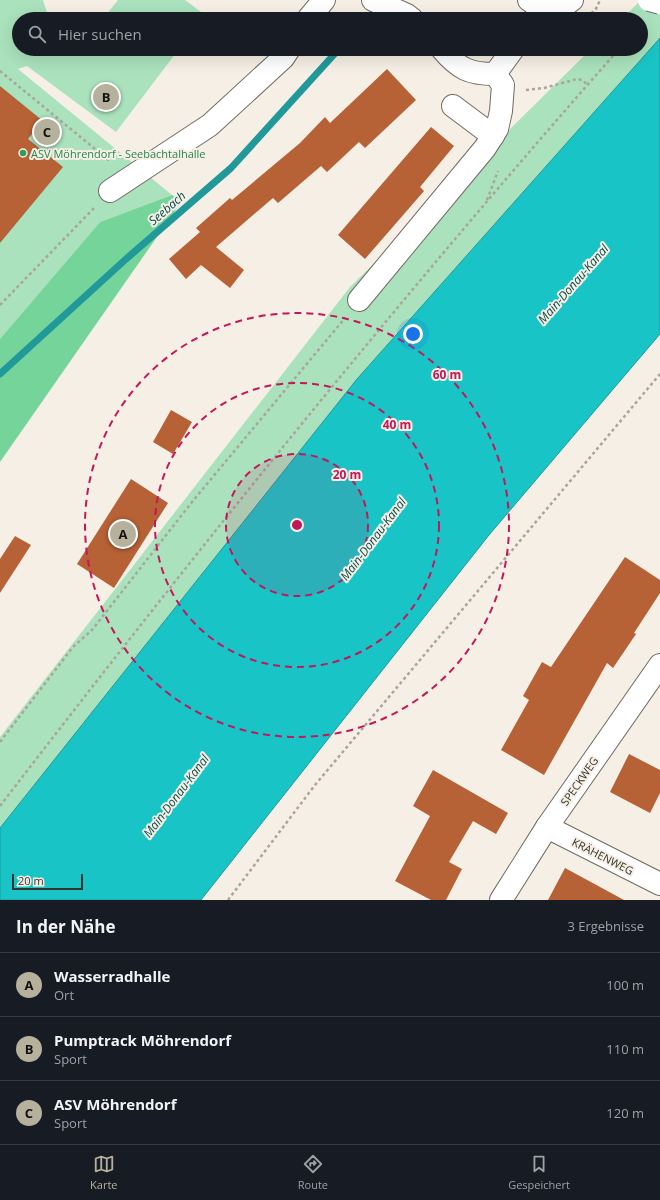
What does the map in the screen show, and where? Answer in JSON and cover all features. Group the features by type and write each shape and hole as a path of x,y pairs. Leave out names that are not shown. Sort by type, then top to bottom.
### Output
{"street":[{"path":"314,12 324,0"},
{"path":"373,0 400,12"},
{"path":"530,8 561,6 572,0"},
{"path":"649,0 660,3"},
{"path":"110,191 210,125 284,56"},
{"path":"448,56 455,63 468,71 499,79"},
{"path":"360,300 486,148 497,130 501,111 499,79 510,56"},
{"path":"453,106 493,136"},
{"name":"SPECKWEG","path":"501,900 547,827 660,665"},
{"name":"KRÄHENWEG","path":"547,827 660,884"}],"path":[{"path":"0,806 178,578 337,379 438,258 613,56"},
{"path":"0,71 130,178"},
{"path":"499,79 527,90 544,88 577,79 582,80 588,85"},
{"path":"0,304 110,191"},
{"path":"0,742 74,647 92,630 197,496 360,300"},
{"path":"228,900 315,785 660,374"}],"green space":[{"path":"0,0 43,0 47,12 12,12 12,56 174,56 116,132 27,66 18,69 172,195 100,222 0,339"},
{"path":"118,0 185,0 201,12 109,12"},
{"path":"639,2 660,10 660,38 648,52 648,12 629,12"},
{"path":"584,56 644,56 357,379 0,828 0,737 350,287"},
{"path":"172,195 182,201 0,462 0,339 100,222"}],"water":[{"name":"Main-Donau-Kanal","path":"660,38 660,334 489,535 201,900 0,900 0,828 357,379 644,56 648,56 648,52"}],"building":[{"path":"387,69 416,100 365,148 359,142 327,172 321,166 278,203 273,198 216,247 244,270 230,288 201,265 186,279 169,259 200,232 196,228 230,198 232,200 300,143 325,117 330,123"},
{"name":"ASV Möhrendorf - Seebachtalhalle","path":"0,86 43,121 28,139 63,167 0,243"},
{"path":"431,127 454,146 420,187 424,191 365,259 338,235"},
{"path":"171,410 192,422 173,454 153,442"},
{"path":"131,479 168,503 114,588 77,564"},
{"path":"15,536 31,545 0,593 0,559"},
{"path":"625,557 660,580 660,593 634,633 636,634 613,668 607,663 544,775 501,750 529,700 523,696 542,662 551,667"},
{"path":"629,754 660,770 660,793 650,813 610,792"},
{"path":"433,770 508,813 496,834 473,821 449,862 462,869 446,900 431,900 395,881 430,816 413,806"},
{"path":"565,868 624,900 548,900"}],"waterway":[{"name":"Seebach","path":"0,374 126,259 231,168 333,56"}],"place":[{"name":"Pumptrack Möhrendorf","path":"106,97"},
{"name":"ASV Möhrendorf","path":"47,132"},
{"name":"ASV Möhrendorf - Seebachtalhalle","path":"23,153"},
{"name":"Wasserradhalle","path":"123,534"}]}
